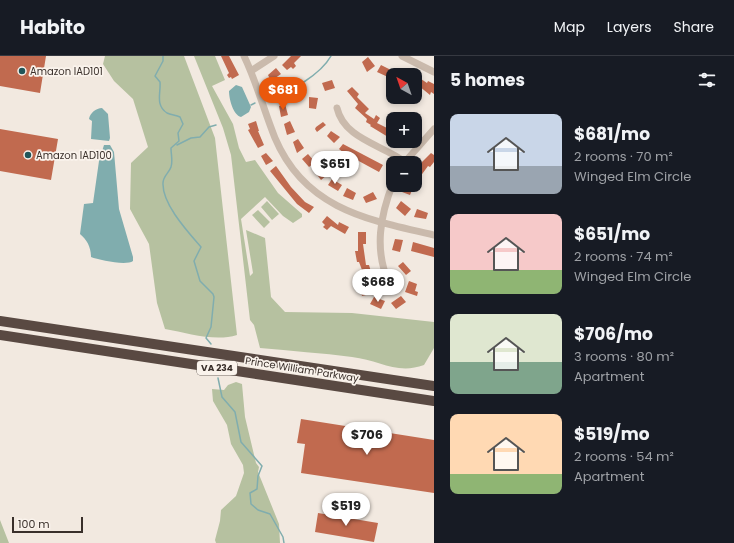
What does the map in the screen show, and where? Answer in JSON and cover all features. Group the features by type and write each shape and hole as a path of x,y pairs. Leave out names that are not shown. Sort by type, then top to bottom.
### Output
{"highway":[{"name":"Prince William Parkway","path":"0,321 434,386"},
{"name":"Prince William Parkway","path":"0,335 434,401"}],"street":[{"path":"244,56 276,139 294,168 314,190 336,206 359,216 382,223 434,234"},
{"path":"251,71 274,56"},
{"path":"402,56 434,72"},
{"path":"337,108 340,118 348,127 367,141 395,156"},
{"path":"411,156 434,129"},
{"path":"389,282 380,254 380,242 382,223 391,192"}],"green space":[{"path":"105,56 184,56 215,138 237,335 220,338 192,335 165,329 157,303 149,244 130,209 131,163 148,147 133,99 114,81 103,64"},
{"path":"194,56 215,56 225,80 212,86 233,124 239,148 246,162 255,160 278,193 302,214 302,217 293,223 283,216 265,197 241,219 250,276 253,273 246,230 265,238 271,297 285,312 352,313 434,322 434,348 424,365 414,368 396,368 352,357 260,348 254,325 250,320 231,155 223,128"},
{"path":"267,201 279,214 272,220 261,207"},
{"path":"258,210 270,222 264,228 252,215"},
{"path":"236,382 242,384 245,417 256,463 259,467 258,472 279,524 280,543 216,543 215,540 221,510 236,496 244,473 243,465 231,444 227,425 213,401 212,389 224,390 228,385"},
{"path":"0,520 9,543 0,543"}],"water":[{"path":"236,85 242,87 251,107 249,112 241,117 238,116 234,110 230,98 229,91"},
{"path":"102,108 108,114 109,141 91,139 92,121 89,119 92,113"},
{"path":"104,145 110,145 114,152 119,209 133,257 133,261 125,263 100,260 91,257 88,244 80,234 84,204 93,203 99,161"}],"building":[{"name":"Amazon IAD101","path":"0,56 46,56 40,93 0,86"},
{"path":"221,56 229,56 239,75 232,79 231,77 229,78 227,75 229,73"},
{"path":"291,56 301,56 294,63 296,66 293,69 291,67 287,70 282,65"},
{"path":"368,57 375,66 367,72 362,62"},
{"path":"381,65 387,68 386,76 377,72"},
{"path":"276,68 281,74 271,81 268,75"},
{"path":"332,80 335,88 325,91 322,83"},
{"path":"422,80 427,83 428,81 434,84 434,94 431,92 430,95 422,88"},
{"path":"352,87 359,94 357,97 369,109 365,113 374,119 376,115 380,118 377,123 386,128 386,136 366,122 367,119 355,108 358,104 347,91"},
{"path":"309,97 318,98 316,109 309,108"},
{"path":"285,104 288,115 281,117 279,106"},
{"path":"256,121 258,131 264,145 258,148 248,130 250,129 248,124"},
{"path":"290,121 295,132 287,135 284,124"},
{"path":"323,122 326,125 317,132 315,129 316,127"},
{"name":"Amazon IAD100","path":"0,129 58,139 51,180 0,171"},
{"path":"331,131 340,137 334,143 327,136"},
{"path":"298,139 304,148 297,153 293,142"},
{"path":"343,144 383,165 379,172 344,153 339,149"},
{"path":"266,153 273,161 266,165 261,156"},
{"path":"431,153 434,155 434,162 430,167 428,166 422,174 422,162"},
{"path":"308,154 315,162 309,167 302,159"},
{"path":"276,166 291,187 305,202 314,207 309,213 297,204 270,171"},
{"path":"320,167 327,175 321,180 315,172"},
{"path":"332,179 342,185 338,191 328,185"},
{"path":"347,188 356,193 353,200 343,196"},
{"path":"373,192 377,199 366,203 363,197"},
{"path":"402,192 411,192 410,195"},
{"path":"401,201 411,209 405,216 396,208"},
{"path":"417,209 428,213 426,219 414,217"},
{"path":"327,216 338,225 339,222 349,227 345,234 331,226 327,230 323,227 325,225 322,222"},
{"path":"358,232 366,232 366,244 363,244 366,265 369,265 372,275 365,278 359,262 357,262 355,251 358,251"},
{"path":"395,239 403,240 400,252 392,250"},
{"path":"413,242 434,248 434,257 411,251"},
{"path":"403,262 411,271 406,275 398,266"},
{"path":"409,281 417,284 415,291 418,292 417,296 405,292"},
{"path":"368,282 370,294 362,296 359,283"},
{"path":"401,296 406,302 396,309 391,303"},
{"path":"374,297 385,301 381,309 370,304"},
{"path":"301,419 434,440 434,493 301,473 305,444 297,443"},
{"path":"318,513 378,523 374,542 315,532"}],"waterway":[{"path":"163,56 163,61 155,76 160,82 160,103 163,110 167,113 180,117 183,124 178,133 179,141 171,148 172,165 163,181 164,191 171,209 189,234 201,247 194,261 200,281 213,294 214,297 211,327 206,338 211,344"},
{"path":"270,97 287,91 313,76 331,56"},
{"path":"251,105 255,103"},
{"path":"177,145 191,138 200,137 209,127 216,125"},
{"path":"218,378 222,397 235,412 241,442 262,466 258,476 257,489 250,493 251,504 258,510 270,514 283,537 284,543"}],"place":[{"name":"Amazon IAD101","path":"22,71"},
{"name":"Amazon IAD100","path":"28,155"}]}
